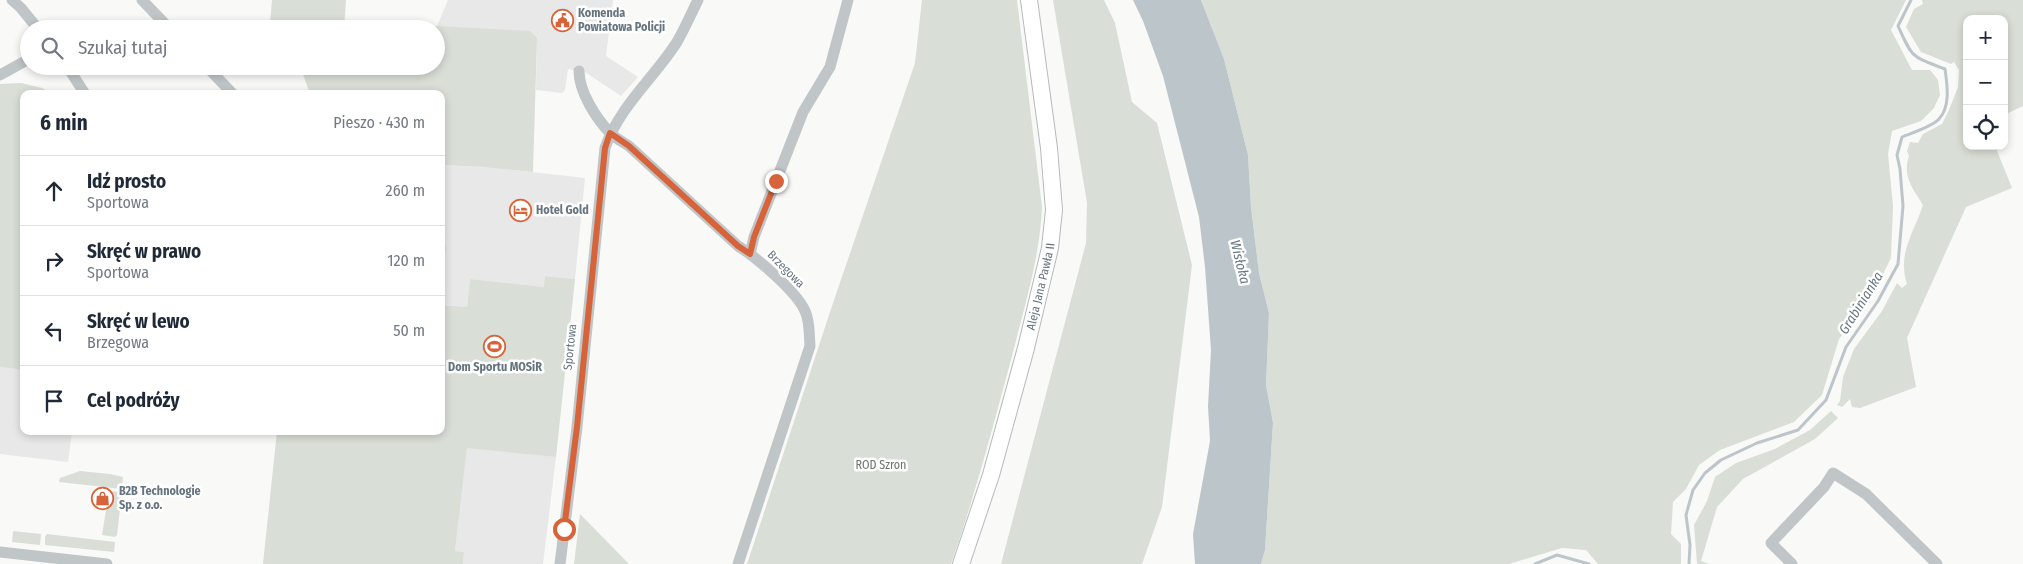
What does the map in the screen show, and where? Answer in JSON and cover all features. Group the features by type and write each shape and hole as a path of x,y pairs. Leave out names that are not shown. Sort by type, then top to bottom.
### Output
{"street":[{"path":"12,0 31,20"},
{"path":"142,0 161,20"},
{"name":"Sportowa","path":"560,564 577,427 605,148 610,133 619,118 677,42 698,0"},
{"name":"Brzegowa","path":"738,564 810,346 809,323 805,310 793,294 750,254 754,237 803,112 830,67 848,0"},
{"name":"Aleja Jana Pawła II","path":"961,564 991,475 1026,348 1050,248 1054,210 1049,148 1029,0"},
{"path":"0,75 20,64"},
{"path":"579,71 579,81 587,101 610,133 629,146 738,246 750,254"},
{"path":"73,75 82,90"},
{"path":"215,75 229,90"},
{"path":"1792,564 1771,543 1824,487 1833,473 1866,494 1938,564"},
{"path":"0,552 107,564"}],"shaded area":[{"path":"448,0 613,0 606,56 638,77 621,96 585,72 568,69 565,90 562,93 536,90 537,38 445,27 445,20 440,20"},
{"path":"445,165 494,168 585,178 575,279 545,276 545,287 470,279 467,307 445,305"},
{"path":"0,367 20,370 20,435 71,435 68,462 0,454"},
{"path":"467,447 556,457 543,564 463,564 464,552 455,551"}],"green space":[{"path":"272,0 346,0 345,20 270,20"},
{"name":"ROD Szron","path":"922,0 1017,0 1042,207 1035,263 1026,301 991,435 968,513 951,564 747,564 915,63"},
{"path":"1053,0 1104,0 1115,23 1132,102 1157,123 1192,265 1162,507 1142,564 1001,564 1086,243 1087,203"},
{"path":"1201,0 1906,0 1891,30 1912,70 1930,70 1938,80 1940,95 1934,108 1921,121 1892,131 1888,154 1893,206 1891,258 1872,296 1839,339 1822,395 1794,422 1720,450 1699,465 1686,489 1673,502 1671,534 1681,544 1681,564 1598,564 1586,550 1562,548 1509,564 1261,564 1265,550 1273,423 1266,385 1269,313 1259,273 1251,207 1248,155 1224,59"},
{"path":"1922,0 2023,0 2023,106 2008,113 2008,15 1963,15 1963,150 1997,150 2012,188 1966,207 1907,338 1916,387 1860,408 1852,407 1850,399 1842,407 1837,405 1840,401 1843,377 1854,349 1882,311 1897,283 1902,288 1907,284 1904,273 1905,253 1923,205 1912,188 1908,176 1907,163 1909,156 1907,151 1910,142 1918,143 1923,134 1942,124 1958,87 1959,70 1954,62 1951,64 1921,52 1906,27 1914,9 1923,4"},
{"path":"445,26 530,31 537,38 533,172 445,165 445,90 309,90 303,75 445,75"},
{"path":"21,83 46,90 20,90 20,370 0,367 0,84"},
{"path":"545,276 575,279 556,457 467,448 455,551 464,552 463,564 263,564 277,435 445,435 445,305 467,307 470,279 544,287"},
{"path":"1831,411 1838,418 1815,439 1743,479 1717,507 1701,561 1709,564 1697,564 1694,525 1707,501 1715,477 1736,463 1775,449 1810,430"},
{"path":"80,471 123,477 122,489 59,482 60,478"},
{"path":"109,491 122,492 117,535 115,537 102,535"},
{"path":"580,514 629,564 574,564"},
{"path":"13,531 41,534 40,545 12,542"},
{"path":"47,534 115,542 114,552 45,545"}],"water":[{"name":"Wisłoka","path":"1133,0 1201,0 1224,59 1248,155 1251,207 1259,273 1269,313 1266,385 1273,423 1265,550 1261,564 1195,564 1193,534 1210,441 1208,406 1211,350 1205,267 1199,217 1163,76 1143,21"}],"waterway":[{"name":"Grabinianka","path":"1689,564 1690,545 1686,515 1693,490 1705,473 1721,460 1757,443 1798,430 1826,400 1846,347 1878,301 1898,264 1903,206 1897,155 1902,137 1936,122 1943,114 1947,101 1945,69 1914,55 1910,51 1898,26 1911,0"},
{"name":"Grabinianka","path":"1535,564 1557,555 1589,564"}],"place":[{"name":"Komenda Powiatowa Policji","path":"562,20"},
{"name":"Hotel Gold","path":"520,210"},
{"name":"Dom Sportu MOSiR","path":"495,346"},
{"name":"B2B Technologie Sp. z o.o.","path":"103,498"}],"route":[{"path":"564,529 577,427 605,148 610,133 629,146 738,246 750,254 754,237 776,181"}]}
